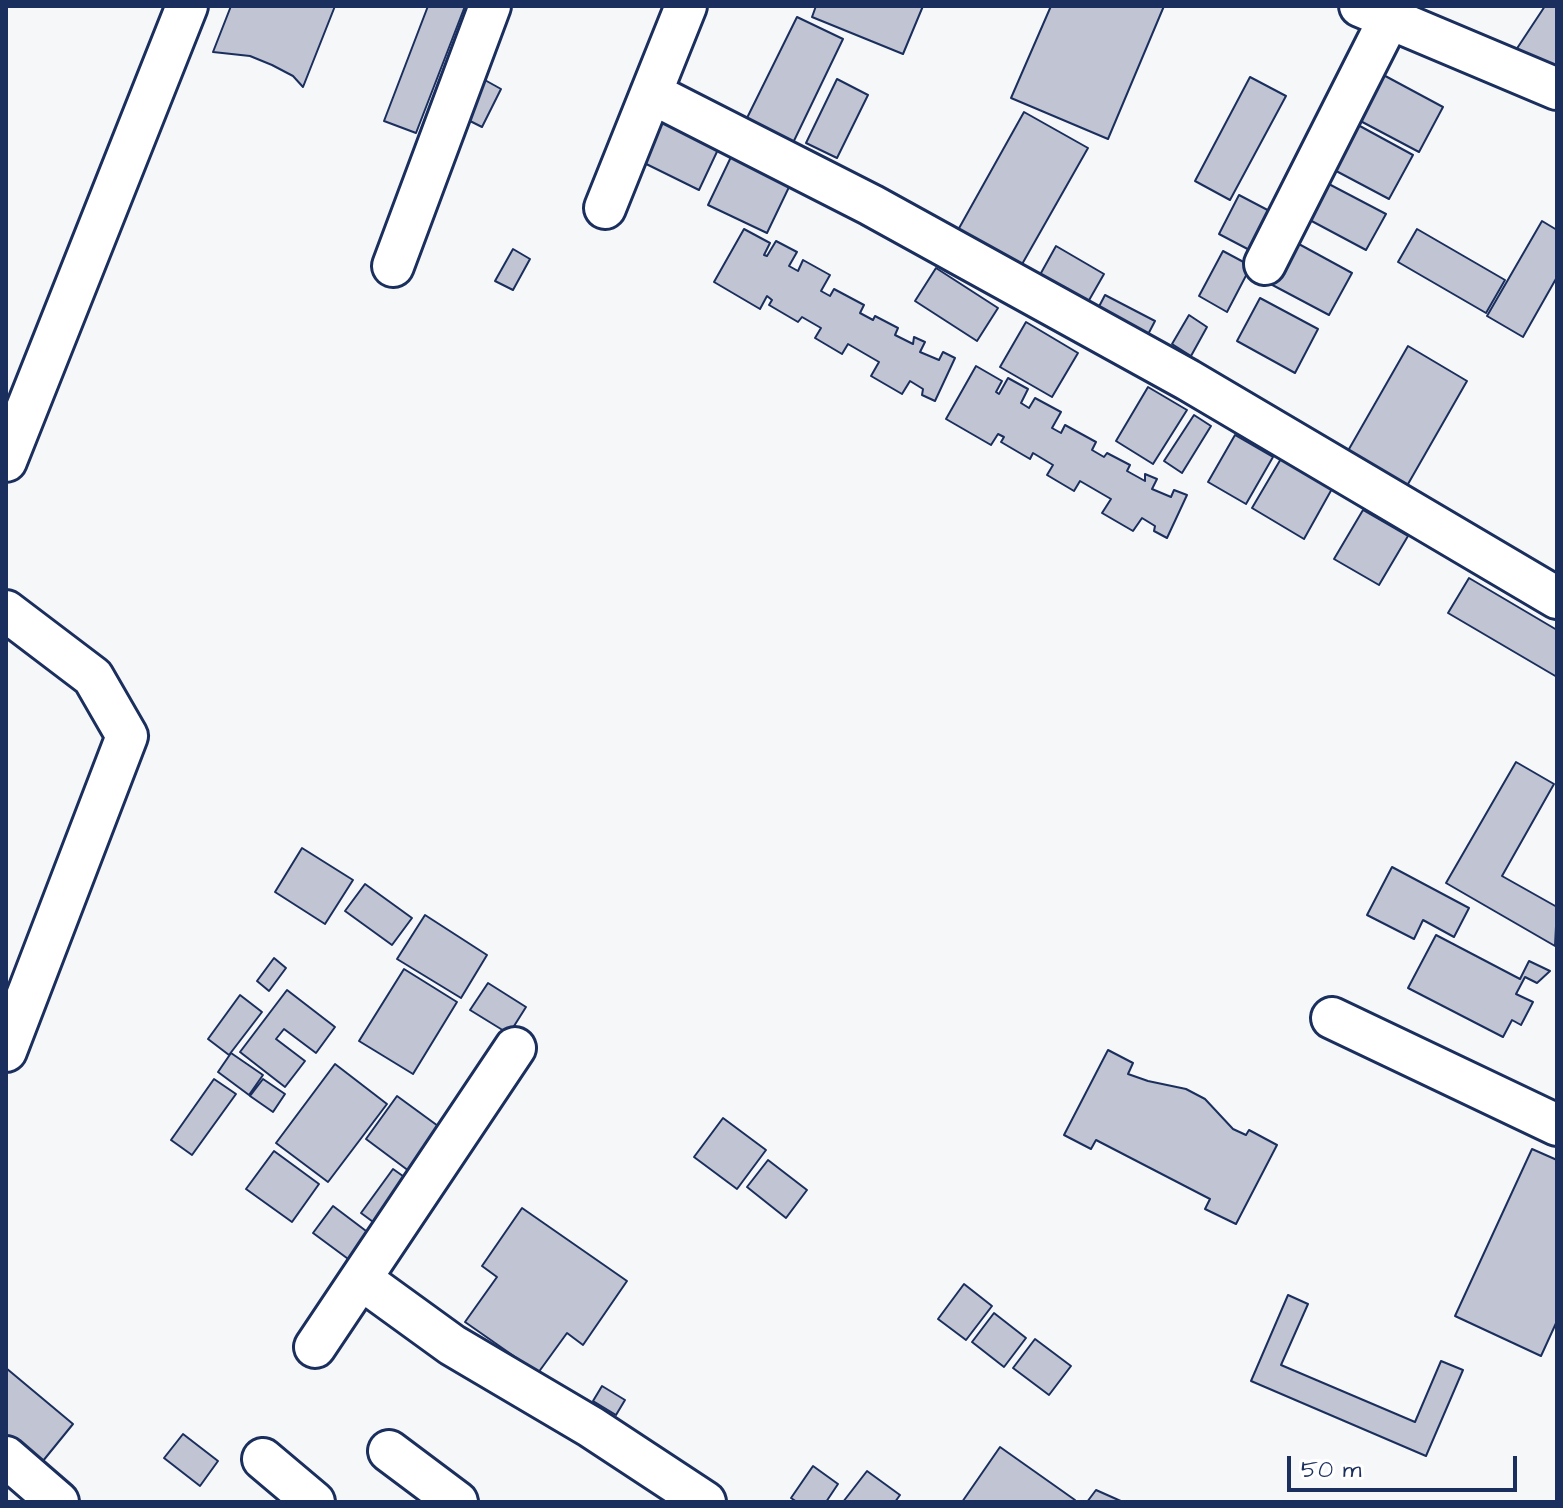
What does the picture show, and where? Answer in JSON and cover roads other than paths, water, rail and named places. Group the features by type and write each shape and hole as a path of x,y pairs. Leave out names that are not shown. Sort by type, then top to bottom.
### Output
{"street":[{"path":"6,461 187,6"},
{"path":"393,266 490,6"},
{"path":"605,208 686,6"},
{"path":"1265,264 1375,12 1557,89"},
{"path":"651,93 871,205 1188,380 1557,598"},
{"path":"6,611 93,677 127,736 6,1051"},
{"path":"1332,1018 1557,1125"},
{"path":"315,1347 515,1048"},
{"path":"361,1279 452,1345 591,1427 705,1502"},
{"path":"389,1451 457,1502"},
{"path":"6,1457 58,1502"},
{"path":"263,1459 314,1502"}]}
